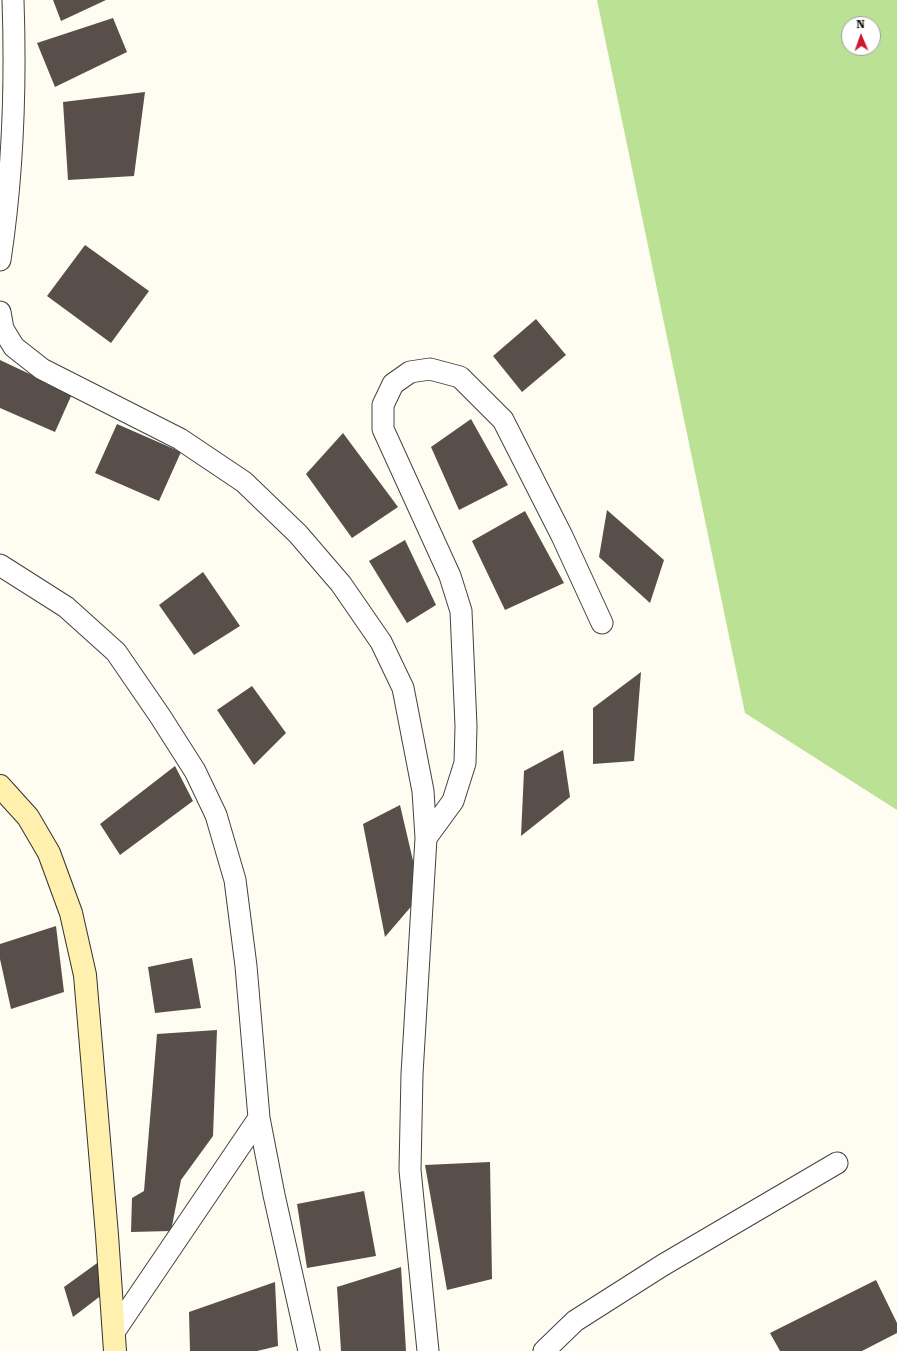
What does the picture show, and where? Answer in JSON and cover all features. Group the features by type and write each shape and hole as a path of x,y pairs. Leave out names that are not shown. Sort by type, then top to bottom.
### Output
{"street":[{"path":"0,260 11,163 15,55 13,0"},
{"path":"0,312 3,329 14,347 42,369 180,439 244,482 298,534 341,584 381,642 403,688 424,791 426,838 412,1074 410,1170 428,1351"},
{"path":"426,838 453,801 465,763 466,726 461,611 450,576 383,429 383,404 393,384 410,372 430,369 460,377 503,420 562,536 602,623"},
{"path":"0,565 66,607 116,652 160,716 195,771 216,815 235,880 246,966 259,1118 275,1203 309,1351"},
{"path":"0,786 28,817 49,853 71,913 85,975 114,1342"},
{"path":"114,1342 259,1118"},
{"path":"544,1351 581,1317 663,1266 837,1163"}],"green space":[{"path":"597,0 897,0 897,810 745,713"}],"building":[{"path":"53,0 106,0 61,21"},
{"path":"113,18 127,52 55,87 37,43"},
{"path":"145,92 134,176 68,180 63,102"},
{"path":"85,245 149,291 111,343 47,296"},
{"path":"536,319 566,355 522,392 493,356"},
{"path":"0,360 72,394 55,432 0,408"},
{"path":"471,419 508,485 459,510 431,447"},
{"path":"117,424 181,452 159,501 95,473"},
{"path":"343,433 398,507 352,538 306,474"},
{"path":"607,510 664,560 650,603 599,557"},
{"path":"525,511 564,583 505,610 472,541"},
{"path":"405,540 436,605 407,623 369,561"},
{"path":"203,572 240,626 194,655 159,605"},
{"path":"641,672 634,761 593,764 593,708"},
{"path":"252,686 286,733 254,765 217,710"},
{"path":"563,750 570,797 521,836 524,771"},
{"path":"175,766 193,801 120,855 100,824"},
{"path":"400,805 421,895 385,937 363,824"},
{"path":"56,926 64,992 11,1009 0,959 0,944"},
{"path":"192,958 201,1008 155,1013 148,967"},
{"path":"217,1030 213,1136 181,1180 171,1231 131,1232 132,1198 144,1191 157,1034"},
{"path":"490,1162 492,1279 447,1290 425,1165"},
{"path":"364,1191 376,1256 307,1268 297,1204"},
{"path":"100,1261 107,1291 73,1317 64,1287"},
{"path":"401,1267 406,1351 341,1351 337,1287"},
{"path":"876,1280 897,1323 897,1333 862,1351 780,1351 770,1333"},
{"path":"275,1282 278,1346 257,1351 190,1351 189,1312"}]}
